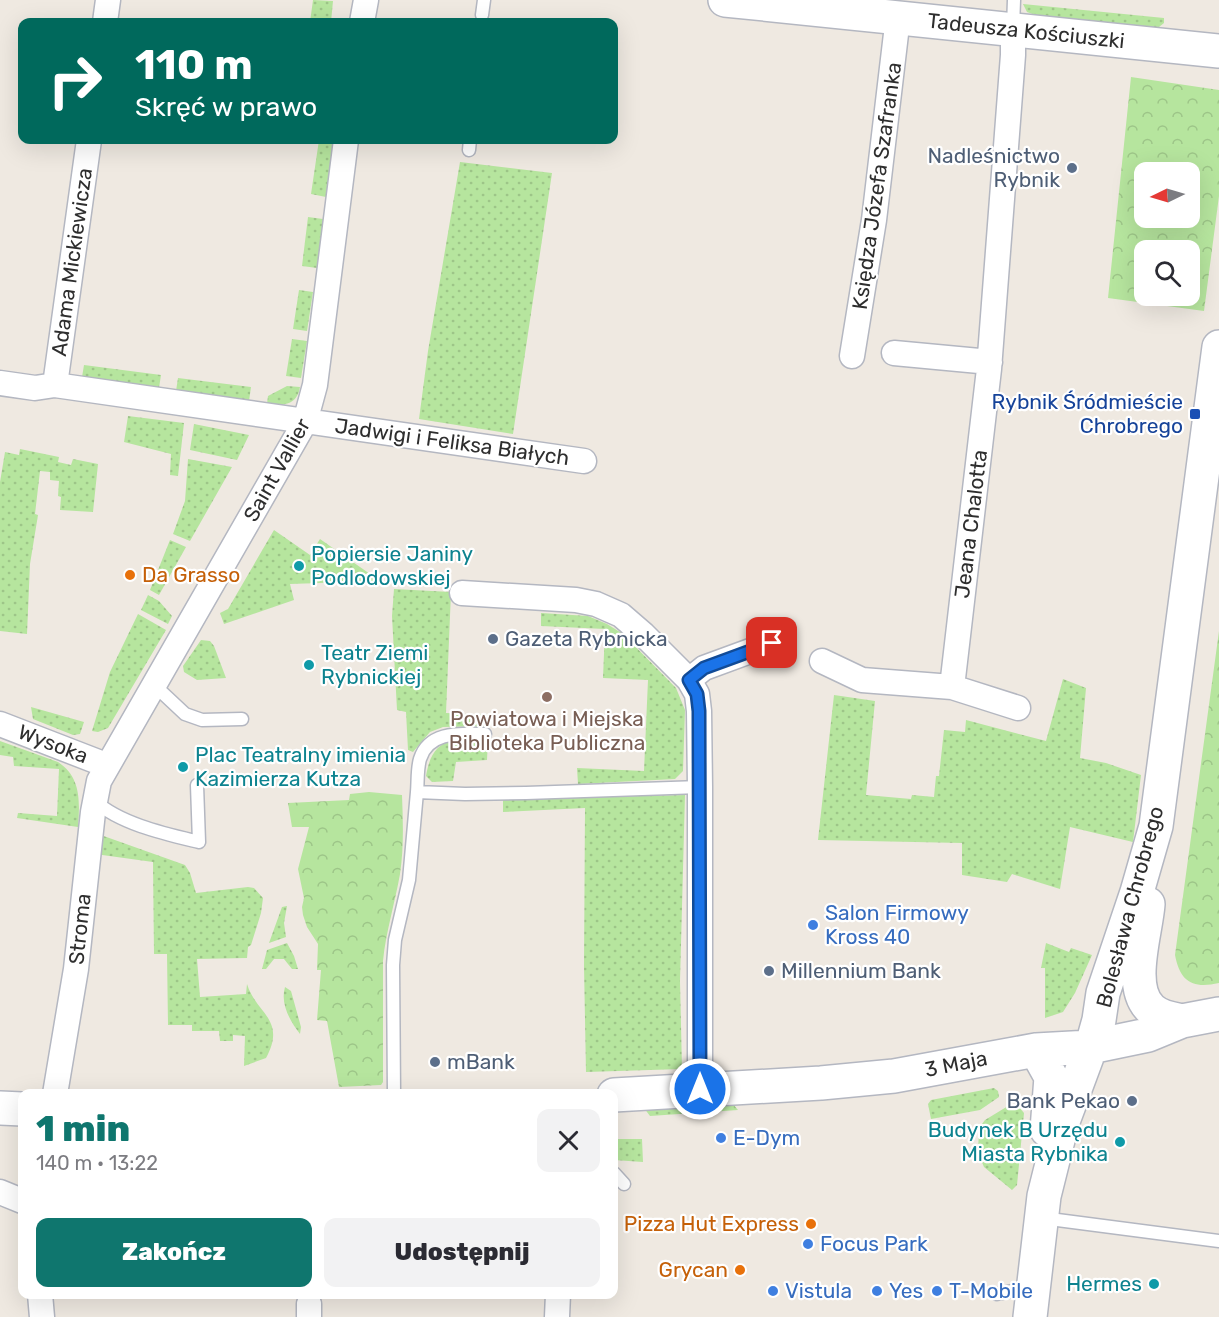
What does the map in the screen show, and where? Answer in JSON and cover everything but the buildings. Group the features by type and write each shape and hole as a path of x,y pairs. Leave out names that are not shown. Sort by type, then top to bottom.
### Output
{"street":[{"path":"106,18 108,0"},
{"path":"363,18 366,0"},
{"name":"Tadeusza Kościuszki","path":"725,0 898,17 1014,14 1219,51"},
{"name":"Jeana Chalotta","path":"951,687 990,362 1014,14"},
{"name":"Księdza Józefa Szafranka","path":"852,356 880,179 898,17"},
{"name":"Adama Mickiewicza","path":"55,386 88,144"},
{"name":"Saint Vallier","path":"106,765 305,422 315,385 345,144"},
{"name":"Bolesława Chrobrego","path":"1032,1302 1041,1218 1062,1124 1099,1020 1103,993 1152,842 1165,768 1219,347"},
{"path":"894,353 990,362"},
{"name":"Jadwigi i Feliksa Białych","path":"0,383 35,388 55,386 584,461"},
{"path":"462,593 576,600 596,604 621,615 689,680 697,694 700,787 694,1090"},
{"path":"689,680 704,668 772,643"},
{"path":"822,661 862,680 951,687 1018,708"},
{"name":"Wysoka","path":"0,724 106,765"},
{"name":"Stroma","path":"56,1089 76,969 94,800 106,765"},
{"path":"1152,842 1147,918 1139,970 1140,990 1146,1003 1154,1012 1182,1021"},
{"path":"1050,1174 1047,1121 1051,1077 1036,1050 1078,1031 1103,993"},
{"name":"3 Maja","path":"618,1095 873,1078 1036,1050 1074,1050 1148,1035 1182,1021 1219,1014"},
{"path":"0,1108 18,1109"},
{"path":"0,1192 18,1199"},
{"path":"40,1299 42,1317"},
{"path":"557,1317 558,1299"}],"lane":[{"path":"482,15 484,0"},
{"path":"153,684 184,714 202,720 242,719"},
{"path":"394,1089 393,965 395,940 409,880 420,761 423,752 431,743 449,734 485,734"},
{"path":"94,800 105,810 161,833 199,842 197,785"},
{"path":"417,792 526,793 700,787"},
{"path":"618,1177 624,1184"},
{"path":"1041,1218 1219,1241"},
{"path":"997,1294 1032,1302"}],"green space":[{"path":"313,0 333,1 331,18 311,18"},
{"path":"1023,4 1164,18 1164,23 1159,27 1154,27 1035,15 1027,12"},
{"path":"1131,77 1219,90 1219,196 1204,311 1167,306 1200,306 1200,240 1134,240 1134,302 1108,298"},
{"path":"318,144 333,144 326,197 311,194"},
{"path":"460,162 552,173 513,434 419,419 428,351"},
{"path":"308,217 323,219 317,268 302,266"},
{"path":"299,290 313,292 307,331 293,329"},
{"path":"292,339 307,341 301,378 286,376"},
{"path":"84,365 161,375 159,388 82,377"},
{"path":"178,378 251,387 249,401 176,391"},
{"path":"287,386 300,387 296,398 283,405 267,404 268,396"},
{"path":"128,416 184,423 178,476 170,475 171,454 124,442"},
{"path":"194,424 249,435 237,460 190,450"},
{"path":"20,449 59,457 58,462 71,465 73,459 98,464 93,512 60,510 59,481 50,480 50,472 40,471 35,514 38,515 30,564 27,634 0,631 0,482 5,452 19,455"},
{"path":"188,459 232,467 190,541 173,534 185,501"},
{"path":"274,530 310,555 320,539 380,581 290,584 294,600 224,624 220,613 228,609"},
{"path":"170,540 186,547 159,595 150,590"},
{"path":"394,589 451,592 446,713 489,715 489,726 443,727 430,732 413,752 408,750 406,712 397,710 392,616"},
{"path":"148,595 159,601 172,616 168,624 141,610"},
{"path":"541,613 588,616 607,624 623,634 676,688 685,710 683,771 675,779 578,784 577,768 644,771 648,680 603,678 605,629 541,626"},
{"path":"138,614 166,630 108,728 98,732 92,731 110,672"},
{"path":"1219,631 1219,983 1202,985 1195,984 1184,977 1180,972 1175,955"},
{"path":"201,640 210,641 214,646 226,678 197,680 184,672 183,666"},
{"path":"1063,679 1086,688 1080,758 1106,763 1141,775 1133,842 1070,827 1060,889 1012,874 1007,882 962,875 962,843 818,840 834,695 875,701 866,795 911,799 912,795 934,797 936,776 939,776 944,730 965,732 966,720 1046,741"},
{"path":"31,707 84,722 80,734 73,735 33,719"},
{"path":"488,739 487,760 456,762 453,781 432,782 426,776 434,753 446,742"},
{"path":"0,741 58,762 66,768 75,782 79,799 78,827 17,818 18,813 57,816 59,769 14,766 13,757 0,755"},
{"path":"369,792 402,795 401,864 383,961 383,1082 381,1085 339,1087 327,1021 317,1020 321,970 317,970 318,944 307,927 302,907 304,898 298,869 309,827 292,827 288,803 349,800 350,794"},
{"path":"685,795 680,981 682,1069 586,1072 585,808 503,812 503,799"},
{"path":"98,834 185,865 196,893 248,887 254,888 263,898 261,913 251,945 248,947 247,958 197,959 200,997 246,994 247,984 272,1025 272,1045 266,1058 244,1066 245,1036 233,1035 233,1041 220,1041 219,1031 192,1031 192,1025 168,1025 167,954 154,954 153,862 95,854"},
{"path":"287,906 284,923 286,937 269,943 282,907"},
{"path":"287,943 298,969 292,969 284,959 274,959 266,969 262,969 267,950"},
{"path":"1046,943 1069,952 1071,948 1092,955 1075,993 1063,1012 1045,1018 1045,968 1041,968"},
{"path":"285,987 291,991 301,1027 300,1034 285,1006"},
{"path":"994,1088 998,1091 999,1097 980,1110 931,1119 928,1104 931,1100"},
{"path":"733,1104 738,1110 650,1116 644,1108"},
{"path":"1008,1106 1019,1107 1024,1113 1017,1185 1012,1190 984,1167 978,1153 979,1128 985,1120"},
{"path":"618,1139 642,1139 643,1162 618,1160"}],"place":[{"name":"Nadleśnictwo Rybnik","path":"1072,168"},
{"name":"Rybnik Śródmieście Chrobrego","path":"1195,414"},
{"name":"Popiersie Janiny Podlodowskiej","path":"299,566"},
{"name":"Da Grasso","path":"130,575"},
{"name":"Gazeta Rybnicka","path":"493,639"},
{"name":"Teatr Ziemi Rybnickiej","path":"309,665"},
{"name":"Powiatowa i Miejska Biblioteka Publiczna","path":"547,697"},
{"name":"Plac Teatralny imienia Kazimierza Kutza","path":"183,767"},
{"name":"Salon Firmowy Kross 40","path":"813,925"},
{"name":"Millennium Bank","path":"769,971"},
{"name":"mBank","path":"435,1062"},
{"name":"Bank Pekao","path":"1132,1101"},
{"name":"E-Dym","path":"721,1138"},
{"name":"Budynek B Urzędu Miasta Rybnika","path":"1120,1142"},
{"name":"Pizza Hut Express","path":"811,1224"},
{"name":"Focus Park","path":"808,1244"},
{"name":"Grycan","path":"740,1270"},
{"name":"Hermes","path":"1154,1284"},
{"name":"Vistula","path":"773,1291"},
{"name":"Yes","path":"877,1291"},
{"name":"T-Mobile","path":"937,1291"}],"route":[{"path":"700,1089 699,711 697,694 689,680 704,668 772,643"}]}
